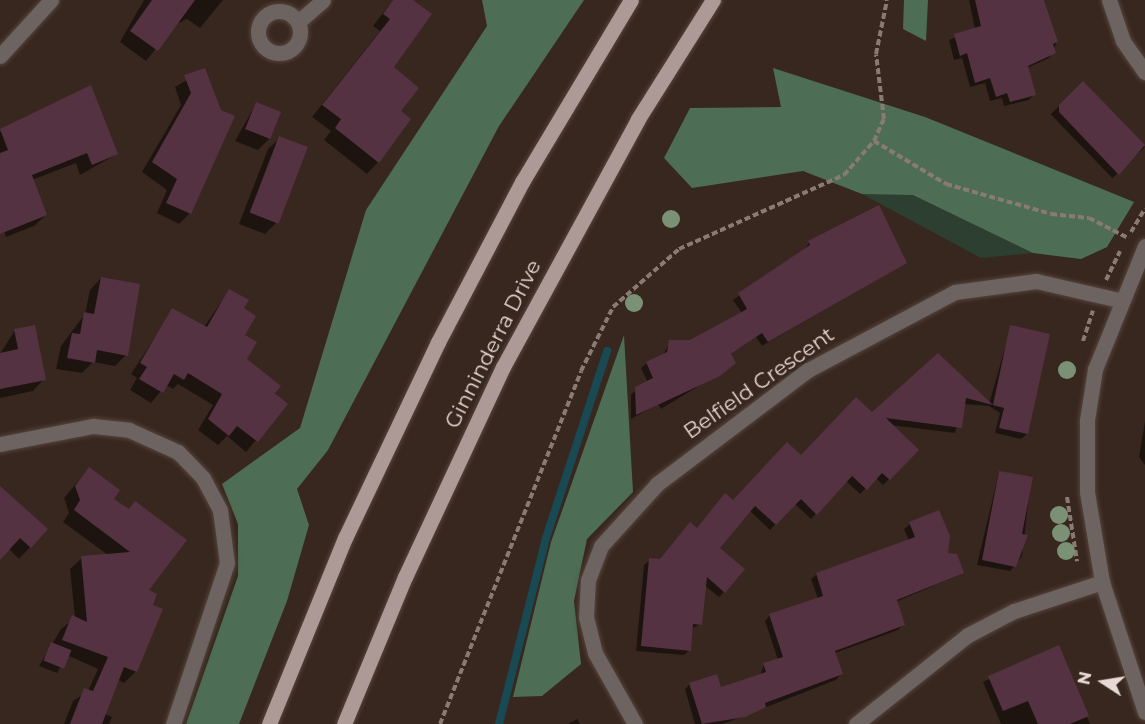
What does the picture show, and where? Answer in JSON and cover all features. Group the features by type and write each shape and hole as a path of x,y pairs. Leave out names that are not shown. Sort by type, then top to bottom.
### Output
{"main road":[{"path":"269,724 345,538 438,342 522,182 631,0"},
{"name":"Ginninderra Drive","path":"344,724 405,577 503,367 632,129 713,0"}],"street":[{"path":"0,56 51,0"},
{"path":"298,22 323,0"},
{"path":"1108,0 1123,40 1145,72"},
{"path":"1145,246 1119,300 1095,369 1087,420 1087,492 1102,582 1145,712"},
{"name":"Belfield Crescent","path":"635,724 595,653 586,617 588,580 601,546 657,484 729,424 808,370 955,292 1036,280 1119,300"},
{"path":"0,444 93,426 129,430 178,452 203,478 220,510 227,563 172,724"},
{"path":"856,724 968,635 1014,611 1102,582"}],"path":[{"path":"440,724 581,371 613,307 679,249 825,188 844,176 874,141 884,119 876,54 887,0"},
{"path":"874,141 946,184 1111,228"}],"green space":[{"path":"482,0 584,0 499,126 328,450 297,489 309,525 287,601 239,724 186,724 238,576 238,524 222,484 300,428 366,210 487,26"},
{"path":"904,0 928,0 926,41 903,29"},
{"path":"773,68 925,117 1134,202 1107,247 1081,259 1033,253 913,195 862,194 803,171 692,188 664,158 690,108 781,107"},
{"path":"925,117 1134,202 1107,247 1081,259 1033,253 981,258 862,194"},
{"path":"624,335 633,492 587,539 574,601 581,664 542,696 513,697 551,542"}],"building":[{"path":"152,0 195,0 158,51 130,31"},
{"path":"393,0 413,0 432,14 394,67 419,88 401,111 411,119 379,163 335,128 341,119 322,105 390,19 383,14"},
{"path":"975,0 1044,0 1058,42 1053,44 1056,53 1028,66 1036,95 1010,102 1007,93 996,97 990,78 975,83 967,53 960,56 954,34 981,26"},
{"path":"205,68 221,110 235,116 191,214 166,203 177,179 152,162 191,93 184,75"},
{"path":"1083,81 1145,145 1119,175 1059,112 1059,105"},
{"path":"91,85 118,154 92,165 87,153 32,175 47,215 0,234 0,153 8,150 0,129"},
{"path":"256,102 281,112 270,139 245,129"},
{"path":"279,136 308,147 279,224 250,213"},
{"path":"879,205 907,263 768,342 762,333 731,354 736,363 720,376 636,415 635,387 653,378 646,362 667,352 669,340 690,340 747,309 738,293 810,245 808,241"},
{"path":"101,277 140,284 128,356 97,350 95,363 67,358 72,333 80,334 84,312 94,314"},
{"path":"229,289 249,300 244,308 256,316 245,335 257,342 247,359 281,386 275,393 288,404 258,442 237,426 229,436 208,419 222,394 188,373 184,380 174,374 163,393 139,379 147,367 140,363 172,308 207,327"},
{"path":"35,325 46,380 0,389 0,353 18,349 14,329"},
{"path":"1010,325 1050,334 1028,434 999,428 1004,408 993,405"},
{"path":"938,353 993,405 966,398 962,428 886,418 919,450 890,480 882,473 867,490 852,476 817,515 801,499 776,525 755,506 720,548 745,569 725,593 707,577 702,625 693,624 691,651 641,646 649,558 660,559 690,522 697,528 725,493 733,500 787,442 801,455 856,397 872,412"},
{"path":"89,467 120,490 114,499 129,509 135,501 187,540 149,590 157,594 153,605 163,609 137,672 124,667 102,724 70,724 84,688 93,691 108,657 62,640 72,615 87,622 81,556 130,552 74,510 80,500 75,486"},
{"path":"999,471 1033,477 1022,534 1028,535 1016,567 982,560"},
{"path":"0,486 48,529 31,548 20,538 0,560"},
{"path":"939,510 950,536 948,553 957,554 964,573 897,600 905,625 835,651 843,674 765,703 766,707 745,717 702,724 689,683 717,674 721,687 766,672 763,663 783,657 769,614 823,596 816,573 915,537 909,522"},
{"path":"51,642 71,650 64,669 44,661"},
{"path":"1059,645 1089,716 1070,724 1038,724 1028,701 1003,711 988,676"}],"waterway":[{"path":"499,724 546,538 607,351"}]}
